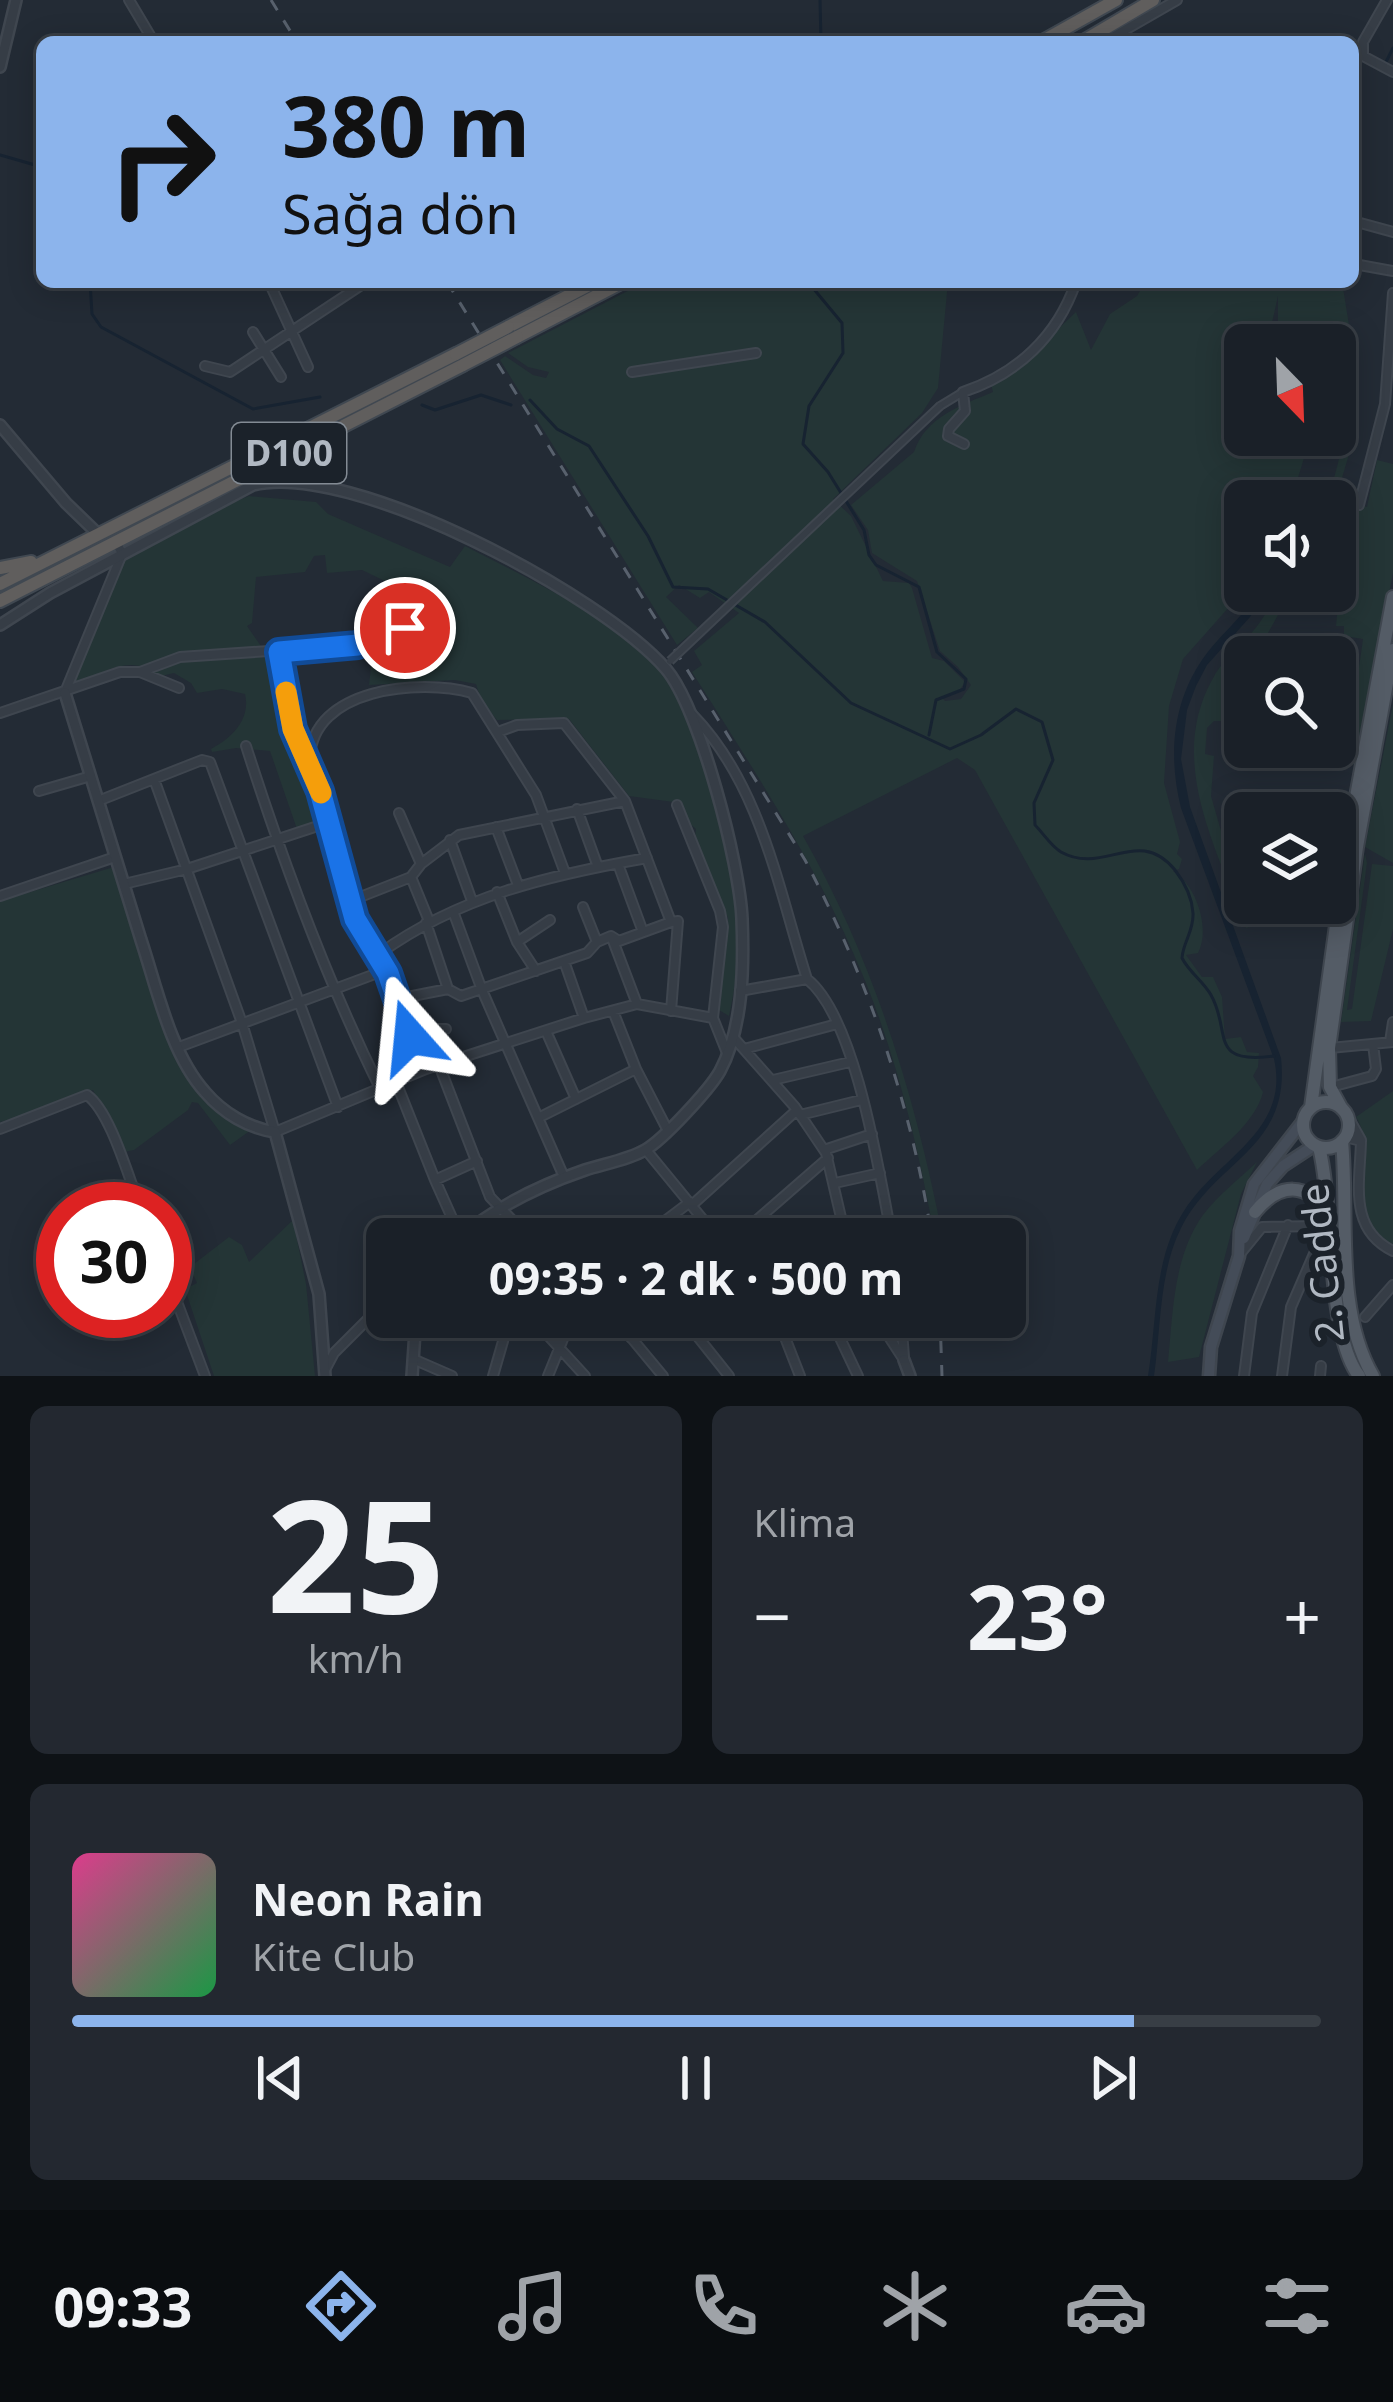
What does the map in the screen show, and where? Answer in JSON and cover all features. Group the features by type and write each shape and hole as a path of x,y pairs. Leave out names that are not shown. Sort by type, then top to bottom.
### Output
{"highway":[{"path":"1052,36 1117,0"},
{"path":"1092,36 1153,0"},
{"name":"D100","path":"513,332 586,288"},
{"name":"D100","path":"119,548 459,360 610,288"},
{"name":"D100","path":"0,584 459,360"},
{"path":"0,604 119,548"},
{"path":"0,568 61,553"}],"main road":[{"path":"1240,1251 1240,1231 1254,1184 1311,1107 1347,845 1393,597"},
{"path":"1208,1376 1211,1347 1240,1251 1267,1184 1282,1166 1317,1146 1343,1139 1345,1112 1330,1087 1329,1048 1357,847 1393,650"},
{"path":"1311,1107 1330,1102 1345,1112"},
{"path":"1303,1121 1305,1135 1317,1146"},
{"name":"2. Cadde","path":"1343,1139 1343,1234 1354,1328 1361,1356 1373,1376"},
{"name":"2. Cadde","path":"1317,1146 1327,1177 1343,1345 1359,1376"},
{"path":"1255,1212 1273,1193 1297,1188 1315,1197 1329,1225"}],"street":[{"path":"0,68 16,0"},
{"path":"129,0 150,36"},
{"path":"1115,36 1177,0"},
{"path":"1359,55 1387,0"},
{"path":"1359,58 1393,72"},
{"path":"1359,223 1393,232"},
{"path":"1359,265 1393,271"},
{"path":"272,288 308,368"},
{"path":"205,366 230,372 357,288"},
{"path":"668,665 940,406 1012,369 1043,344 1073,288"},
{"path":"1359,505 1385,404 1393,292"},
{"path":"253,332 281,377"},
{"path":"632,372 756,353"},
{"path":"963,392 963,417 949,428 948,436 964,444"},
{"path":"3,429 97,533"},
{"path":"0,625 119,548 253,485 274,482 320,485 392,503 482,546 601,616 668,665 691,713 718,798 742,914 734,1037 718,1074 646,1150 564,1177 485,1218"},
{"path":"119,548 64,693 178,1047 202,1089 225,1111 257,1129 275,1132 439,1065 637,1004 712,1018"},
{"path":"367,639 370,614"},
{"path":"0,713 107,675 140,672 180,657 358,645 405,628"},
{"path":"279,652 293,729 310,760 355,919 388,973 426,1070"},
{"path":"140,672 179,688"},
{"path":"310,760 310,741 328,719 357,699 382,689 455,688 472,694 545,814 565,873"},
{"path":"691,713 722,750 756,810 807,979 818,988 837,1024 850,1062 872,1134 888,1218"},
{"path":"498,732 517,725 564,723 625,801 671,922"},
{"path":"246,746 278,841 380,1088"},
{"path":"98,801 207,759 338,1107"},
{"path":"39,791 91,776"},
{"path":"154,779 242,1023 275,1132 320,1294 325,1373"},
{"path":"350,902 411,877 450,840 545,814 625,801"},
{"path":"677,805 723,927 712,1018 727,1053"},
{"path":"577,809 598,867"},
{"path":"399,814 421,864"},
{"path":"124,884 330,823"},
{"path":"496,827 518,885"},
{"path":"450,840 472,901"},
{"path":"0,896 116,857"},
{"path":"379,954 428,922 497,892 565,873 647,859"},
{"path":"618,864 643,932"},
{"path":"411,877 448,988 461,996 587,953 597,941 611,936"},
{"path":"497,892 517,942 536,971"},
{"path":"583,907 597,941"},
{"path":"454,914 564,1177"},
{"path":"517,942 550,920"},
{"path":"611,936 619,941 678,921 671,1012"},
{"path":"611,936 637,1004"},
{"path":"564,961 584,1018"},
{"path":"178,1047 388,973"},
{"path":"739,991 807,979"},
{"path":"397,999 448,988"},
{"path":"613,1011 667,1129"},
{"path":"1329,1048 1392,1042 1393,1022"},
{"path":"744,1049 837,1024"},
{"path":"409,1036 426,1029 446,1029"},
{"path":"546,1031 576,1099"},
{"path":"734,1037 799,1113 826,1154 842,1218"},
{"path":"1330,1087 1372,1076 1376,1069 1373,1044"},
{"path":"772,1080 850,1062"},
{"path":"439,1065 498,1207 512,1218"},
{"path":"540,1117 636,1069"},
{"path":"396,1082 451,1218"},
{"path":"0,1129 87,1095 105,1120 130,1182"},
{"path":"670,1218 799,1113 861,1100"},
{"path":"1345,1112 1361,1141 1357,1185 1364,1228 1376,1243 1393,1251"},
{"path":"758,1218 826,1154 872,1134"},
{"path":"1343,1139 1361,1141"},
{"path":"646,1150 703,1218"},
{"path":"435,1180 477,1161"},
{"path":"835,1183 880,1173"},
{"path":"1244,1376 1252,1313 1288,1225"},
{"path":"1240,1251 1262,1227 1329,1225 1291,1307 1282,1376"},
{"path":"1365,1317 1393,1286"},
{"path":"325,1373 334,1353 366,1321"},
{"path":"191,1338 205,1376"},
{"path":"412,1376 414,1338"},
{"path":"493,1376 504,1338"},
{"path":"550,1338 585,1376"},
{"path":"548,1376 561,1338"},
{"path":"631,1338 663,1376"},
{"path":"699,1338 730,1376"},
{"path":"785,1338 800,1376"},
{"path":"840,1338 858,1376"},
{"path":"890,1338 910,1376"},
{"path":"902,1338 904,1360"},
{"path":"413,1358 452,1376"}],"shaded area":[{"path":"633,288 947,288 938,388 922,413 833,499 851,516 883,581 909,583 932,658 944,661 965,682 959,691 941,697 945,701 961,699 971,685 940,651 917,581 872,553 868,530 851,505 914,452 936,421 993,392 991,384 1016,369 1076,312 1091,350 1110,314 1142,288 1343,288 1349,324 1278,324 1278,296 1272,324 1224,324 1224,456 1305,456 1297,480 1224,480 1225,612 1183,659 1169,706 1164,783 1180,842 1177,854 1182,859 1173,871 1194,897 1203,932 1198,953 1186,955 1202,977 1213,977 1222,997 1225,1039 1241,1037 1247,1052 1259,1053 1253,1076 1263,1092 1245,1125 1197,1170 975,770 957,758 803,836 851,932 890,1032 932,1186 939,1218 931,1218 907,1109 866,983 808,863 692,672 702,665 694,651 739,613 709,592 700,598 679,585 666,597 698,628 677,645 500,360 505,356 533,375 546,378 549,372 528,367 508,353"},
{"path":"1340,456 1349,456 1341,480 1334,480"},
{"path":"1377,460 1393,464 1393,573 1356,761 1356,689 1363,639 1344,636 1344,626 1336,626 1337,612 1356,612 1356,504 1367,507"},
{"path":"249,496 316,502 328,514 450,567 465,546 577,605 653,662 672,684 695,730 724,829 739,927 729,1016 719,1010 728,918 695,837 696,829 681,803 629,796 569,719 497,720 482,703 476,684 455,680 369,685 373,650 427,644 447,611 362,570 327,573 325,555 314,556 305,572 256,577 252,623 247,626 279,672 295,739 311,772 324,819 297,829 270,751 212,752 242,719 245,694 222,689 197,693 191,683 174,673 157,677 130,665 81,685 75,681 126,557"},
{"path":"1266,612 1280,612 1268,636 1248,636"},
{"path":"1224,663 1224,721 1214,721 1207,728 1205,754 1214,756 1211,796 1224,831 1224,870 1195,774 1199,711"},
{"path":"1393,704 1393,863 1365,847"},
{"path":"1365,853 1347,1010 1352,1009 1372,864 1393,866 1393,929 1371,1021 1341,1022 1356,924"},
{"path":"114,867 147,981 183,1067 251,1130 230,1145 198,1103 192,1102 188,1110 134,1150 124,1152 93,1090 0,1122 0,901"},
{"path":"1393,1091 1393,1244 1376,1234 1367,1221 1364,1150 1356,1117"},
{"path":"1257,1162 1241,1194 1199,1357 1168,1362 1176,1286 1193,1231 1215,1201"},
{"path":"293,1220 306,1284 315,1376 214,1376 192,1310 192,1286 197,1283 192,1265 229,1237 242,1245 249,1262"}],"water":[{"path":"1253,612 1233,636 1224,636 1224,646 1196,686 1187,710 1181,759 1190,807 1224,901 1224,924 1232,924 1281,1058 1281,1089 1263,1134 1195,1205 1181,1228 1165,1282 1154,1376 1148,1376 1159,1283 1170,1238 1194,1197 1265,1120 1276,1082 1274,1059 1181,808 1174,766 1176,724 1188,685 1211,648 1242,614"}],"waterway":[{"path":"820,0 821,36"},
{"path":"1386,62 1393,48"},
{"path":"0,155 36,165"},
{"path":"90,288 92,314 101,327 253,409 320,397"},
{"path":"813,288 842,323 843,353 809,406 803,444 828,472 864,530 876,565 919,587 937,652 966,679 964,689 936,700 929,735"},
{"path":"422,405 435,410 481,395 511,405"},
{"path":"530,400 557,429 589,446 648,536 673,587 708,589 765,622 851,703 950,749 981,735 1016,709 1042,722 1053,760 1034,803 1035,825 1057,849 1077,858 1148,852 1175,870 1193,913 1182,958 1211,995 1225,1043 1239,1055 1274,1056"}],"railway":[{"path":"271,0 293,36"},
{"path":"451,288 805,860 849,951 885,1044 913,1140 928,1218"},
{"path":"941,1338 942,1376"}],"slow traffic":[{"path":"286,692 293,729 321,793"}],"route":[{"path":"405,628 393,636 372,636 358,645 279,652 293,729 310,760 355,919 388,973 410,1037"}]}
